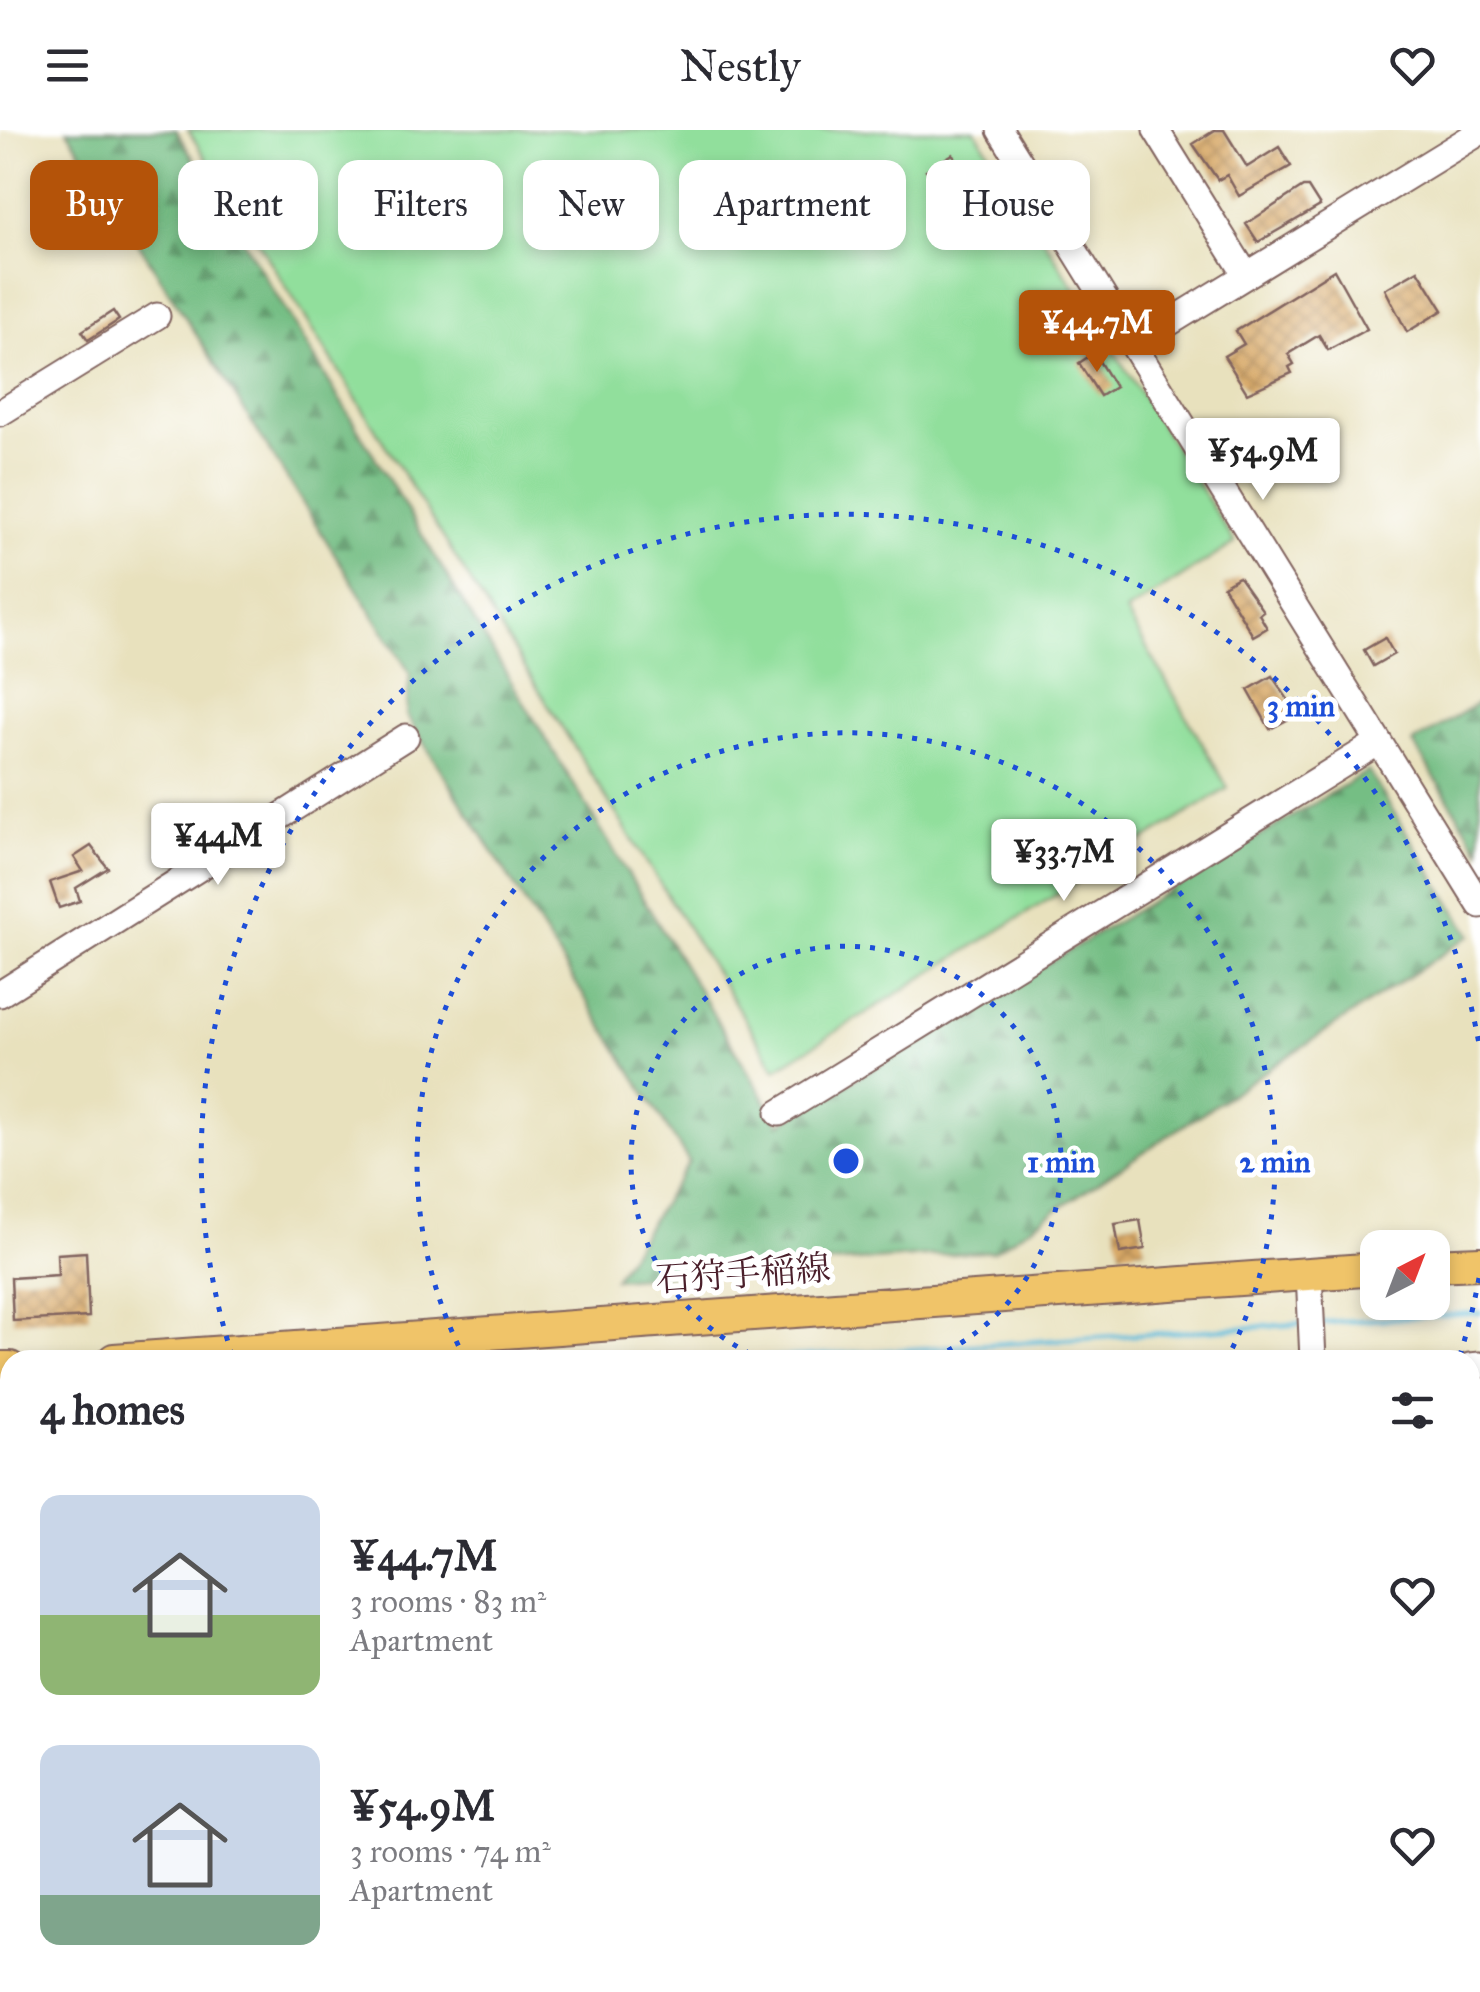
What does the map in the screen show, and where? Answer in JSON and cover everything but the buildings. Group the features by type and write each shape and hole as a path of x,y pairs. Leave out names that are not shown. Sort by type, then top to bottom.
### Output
{"main road":[{"path":"1450,1264 1480,1262"},
{"name":"石狩手稲線","path":"251,1350 1360,1270"}],"street":[{"path":"1000,130 1480,906"},
{"path":"1156,130 1246,275"},
{"path":"1133,345 1480,132"},
{"path":"0,413 157,316"},
{"path":"0,994 406,737"},
{"path":"779,1112 1379,742"},
{"path":"1309,1273 1313,1348"}],"green space":[{"path":"67,130 176,130 194,160 178,160 178,250 249,250 780,1124 1368,771 1471,935 994,1251 614,1279 689,1162 406,715 410,673 143,250 158,250 158,160 86,160"},
{"path":"188,130 975,130 994,160 926,160 926,250 1051,250 1235,543 1126,612 1228,788 776,1069 263,250 318,250 318,160 207,160"},
{"path":"1480,702 1480,850 1413,743"}],"waterway":[{"path":"1317,1323 1480,1313"},
{"path":"904,1350 1301,1324"}]}
